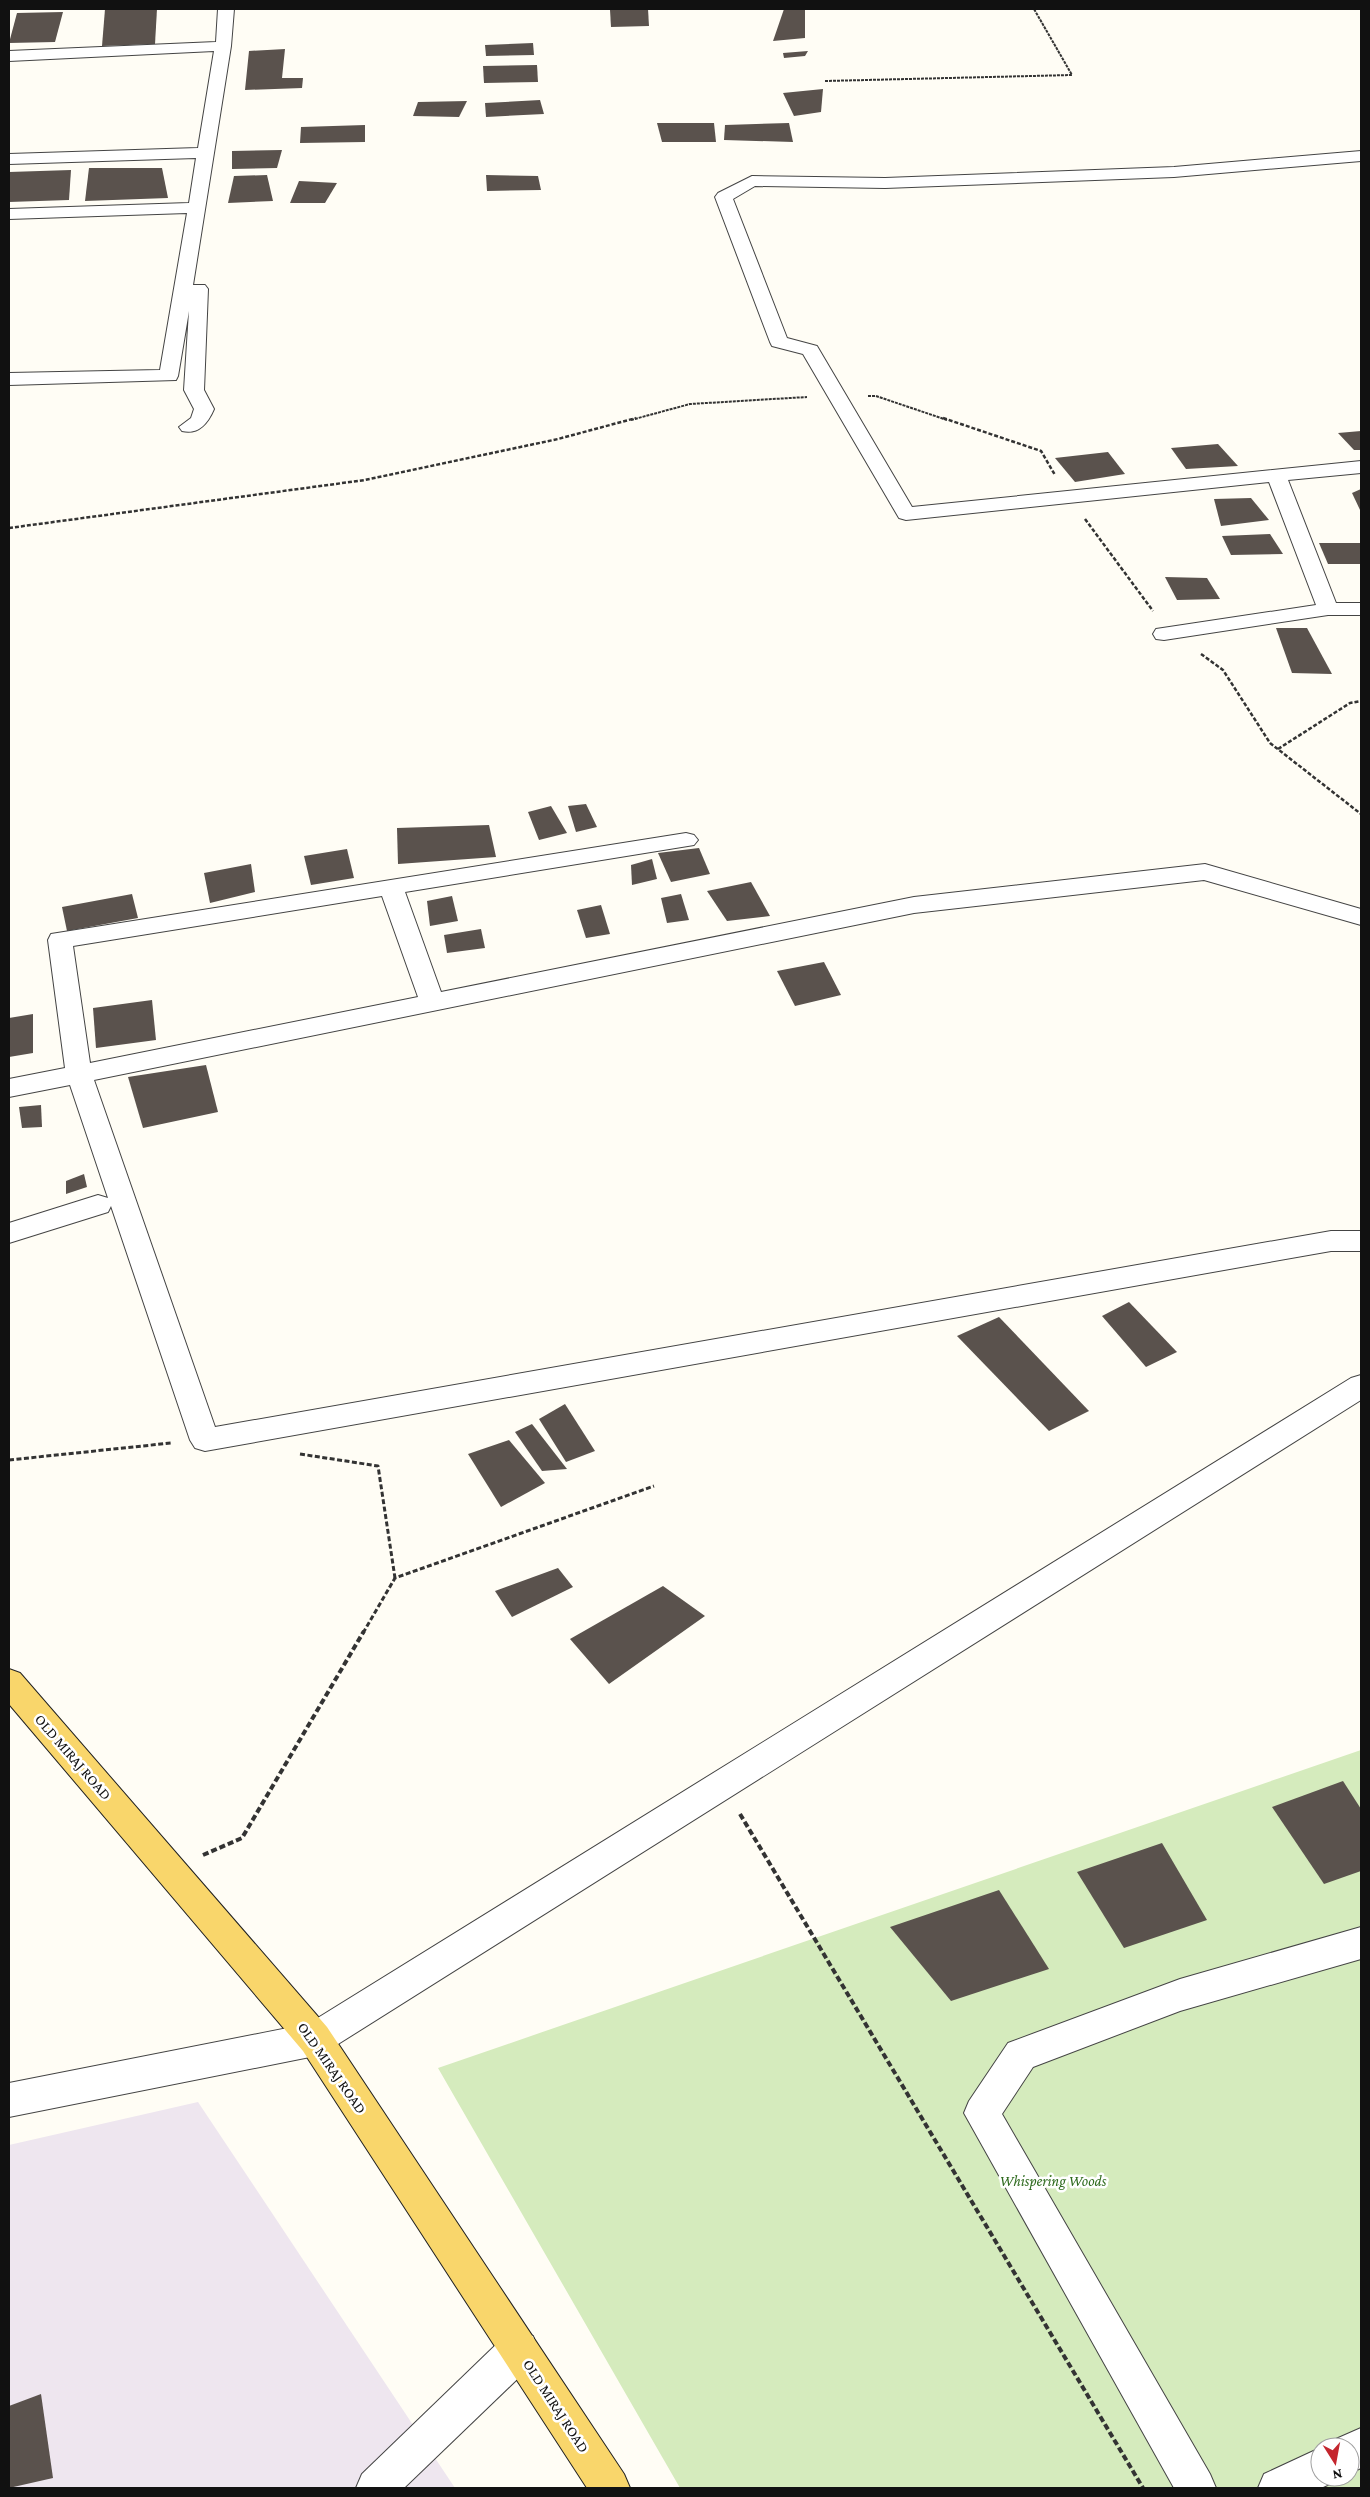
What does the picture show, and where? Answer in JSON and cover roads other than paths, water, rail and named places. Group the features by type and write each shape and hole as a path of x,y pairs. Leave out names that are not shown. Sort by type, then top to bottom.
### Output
{"main road":[{"name":"OLD MIRAJ ROAD","path":"9,1682 315,2039 610,2488"}],"street":[{"path":"9,380 170,376 223,46 226,9"},
{"path":"9,56 223,46"},
{"path":"9,159 205,153"},
{"path":"1361,156 1174,172 885,183 752,181 724,197 779,342 810,350 906,514 1276,474 1361,467"},
{"path":"9,214 196,208"},
{"path":"189,427 200,421 204,409 194,390 199,278 196,208"},
{"path":"1276,474 1328,609"},
{"path":"1161,626 1328,609 1361,608"},
{"path":"686,840 60,940 79,1074 205,1440 1331,1241 1361,1241"},
{"path":"9,1088 914,905 1205,872 1361,917"},
{"path":"392,887 432,1002"},
{"path":"9,1233 98,1205"},
{"path":"9,2100 315,2039 1361,1386"},
{"path":"1196,2488 982,2113 1021,2055 1180,1996 1361,1943"},
{"path":"376,2488 519,2350"},
{"path":"1278,2488 1310,2473"}],"park label":[{"name":"Whispering Woods","path":"1053,2181"}]}
